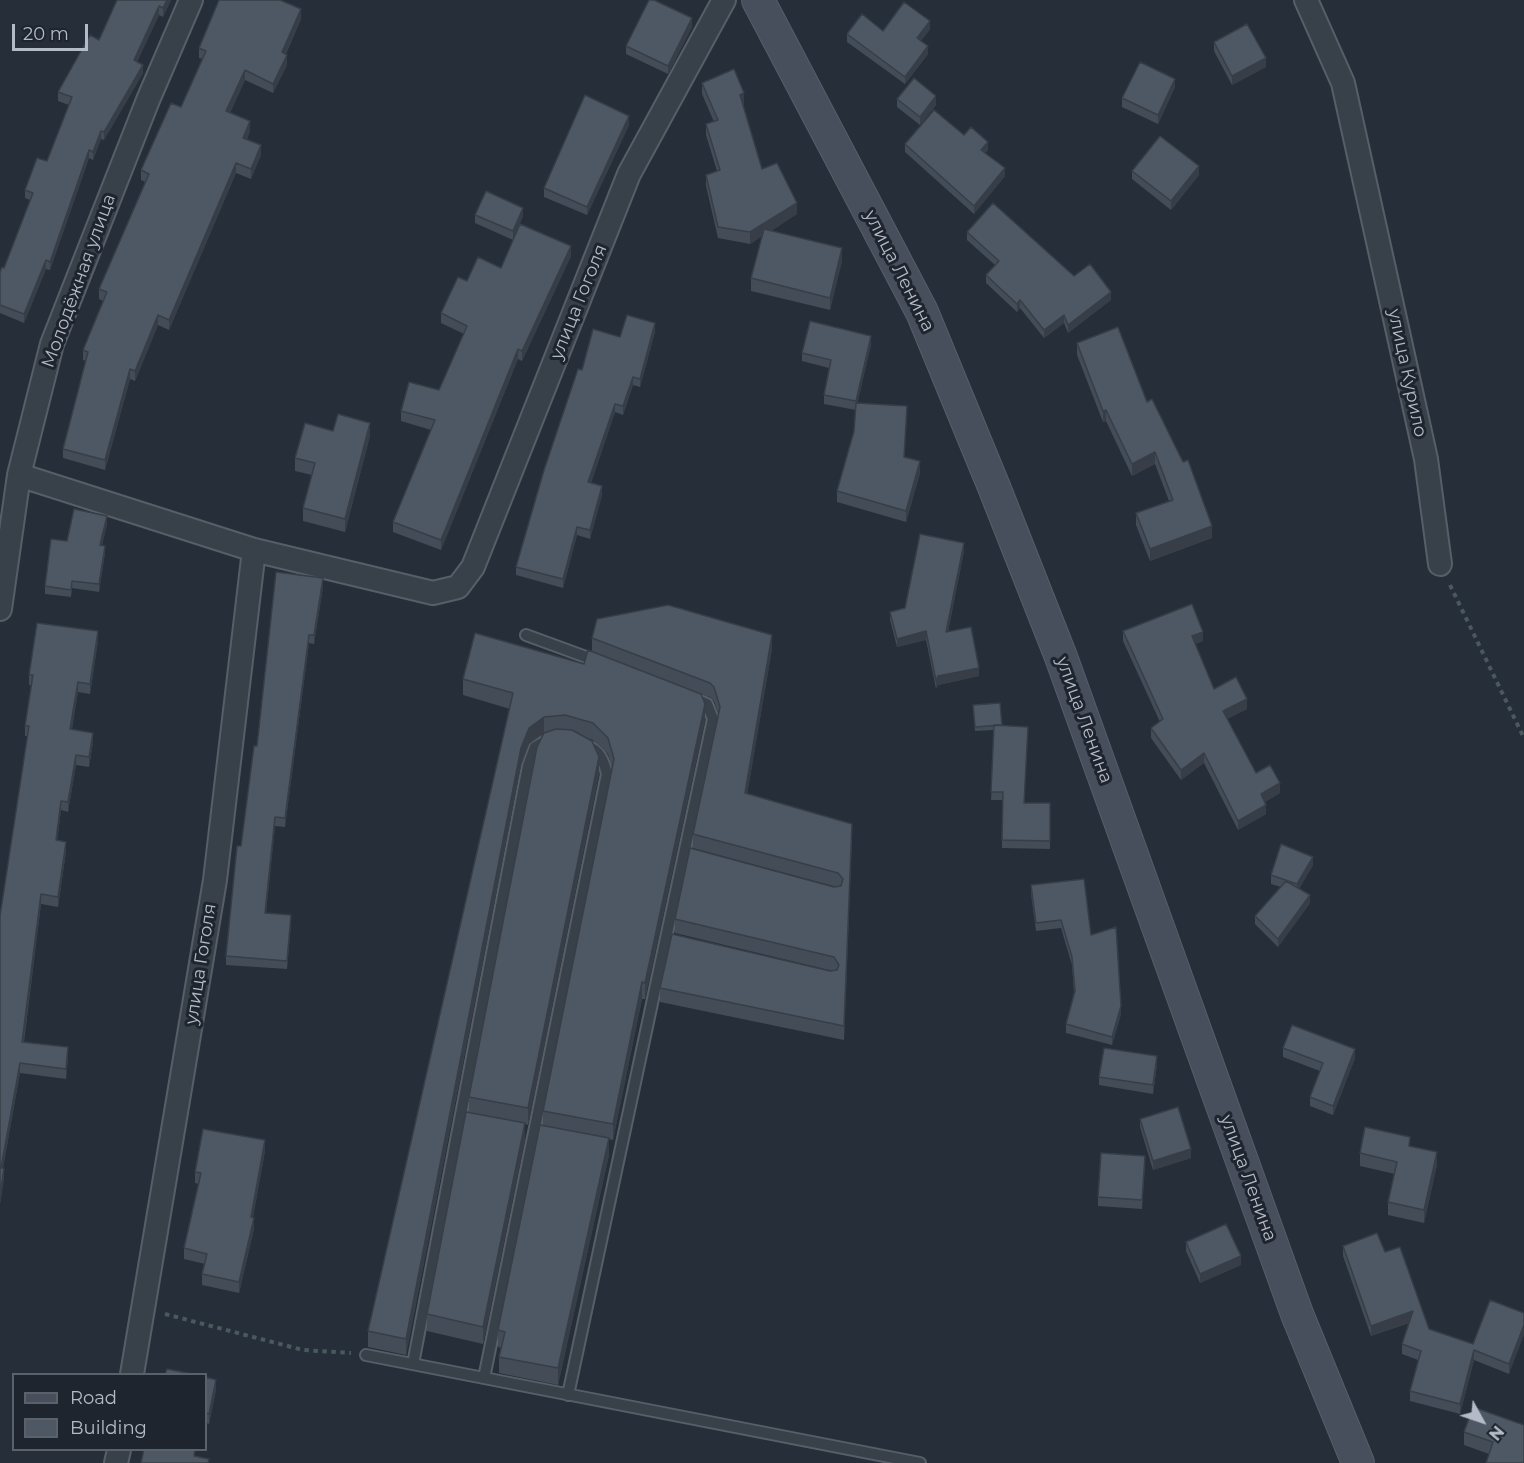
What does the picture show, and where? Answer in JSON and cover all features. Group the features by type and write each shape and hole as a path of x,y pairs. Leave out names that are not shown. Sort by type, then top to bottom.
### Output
{"main road":[{"name":"улица Ленина","path":"758,0 922,312 994,487 1061,657 1297,1314 1358,1463"}],"street":[{"name":"Молодёжная улица","path":"0,609 19,475 52,344 148,100 191,0"},
{"name":"улица Гоголя","path":"132,1373 215,880 254,550 433,593 458,587 473,567 629,174 724,0"},
{"name":"улица Курило","path":"1306,0 1343,83 1426,459 1440,564"},
{"path":"19,475 254,550"}],"lane":[{"path":"526,634 610,666"},
{"path":"568,1395 615,1148 671,940 684,853 713,719 707,704 681,693"},
{"path":"413,1364 465,1121 528,766 535,747 548,740 563,738"},
{"path":"484,1378 607,774 604,762 594,749 579,744"},
{"path":"684,853 699,857"},
{"path":"366,1355 920,1463"}],"path":[{"path":"1440,564 1524,738"},
{"path":"143,1308 303,1350 366,1355"}],"building":[{"path":"117,0 167,0 163,8 159,6 134,60 143,65 104,132 101,131 93,152 89,150 50,262 46,260 24,314 0,305 0,272 2,267 4,268 33,193 25,190 37,158 47,161 72,97 58,92 90,35 99,40"},
{"path":"219,0 280,0 301,9 282,52 287,55 273,84 245,70 226,111 250,121 243,138 261,145 251,169 236,163 169,320 158,315 135,371 130,369 105,460 63,449 88,352 83,350 107,292 99,289 149,174 141,170 171,103 181,107 206,51 199,48"},
{"path":"649,0 654,0 692,18 668,66 626,46"},
{"path":"904,2 930,21 917,38 928,46 905,77 847,34 862,14 883,31"},
{"path":"1247,24 1266,58 1232,76 1214,42"},
{"path":"1140,62 1175,79 1158,115 1122,98"},
{"path":"734,69 744,93 740,95 762,169 777,163 797,203 750,232 718,227 706,175 720,170 706,124 718,120 702,83"},
{"path":"914,78 936,96 920,117 897,99"},
{"path":"585,95 629,116 587,207 544,188"},
{"path":"934,110 964,135 971,127 988,142 981,150 1005,168 974,206 905,144"},
{"path":"1160,136 1199,166 1171,201 1132,171"},
{"path":"486,191 523,208 513,231 475,215"},
{"path":"993,203 1074,276 1090,264 1111,292 1068,325 1064,315 1044,330 1020,300 1017,304 986,275 999,261 967,232"},
{"path":"520,224 571,246 522,351 518,349 441,540 393,522 435,420 401,411 409,382 439,390 467,326 441,313 458,277 467,281 478,257 501,268"},
{"path":"764,229 842,248 830,298 751,278"},
{"path":"627,315 655,323 640,379 633,377 623,406 615,404 588,482 602,486 590,530 577,527 563,579 516,567 544,470 578,369 582,370 593,329 620,337"},
{"path":"810,321 871,336 856,401 824,395 831,360 802,353"},
{"path":"1118,327 1147,402 1152,399 1183,462 1188,460 1212,526 1150,549 1136,513 1173,500 1155,452 1132,464 1106,410 1103,411 1077,343"},
{"path":"856,403 907,406 904,457 920,461 906,511 837,491 854,431"},
{"path":"338,414 370,423 345,519 303,508 315,463 295,458 305,423 333,431"},
{"path":"74,509 107,516 100,545 105,546 99,584 72,581 71,590 45,586 51,539 67,541"},
{"path":"920,534 964,543 946,632 971,627 979,668 938,676 936,681 926,631 897,639 890,612 905,608"},
{"path":"276,572 323,578 314,635 309,635 285,818 275,817 265,913 291,915 287,961 226,956 237,846 241,846 254,746 257,746"},
{"path":"1192,604 1203,632 1192,636 1214,689 1236,677 1247,699 1223,711 1256,773 1270,765 1280,783 1261,794 1266,805 1238,821 1204,753 1181,770 1151,728 1163,719 1123,631"},
{"path":"668,605 772,635 745,793 852,824 844,1026 660,988 672,934 830,971 837,970 839,965 834,957 675,919 690,848 834,887 841,886 843,879 838,873 693,834 720,707 714,687 710,683 592,638 597,619"},
{"path":"37,623 98,631 90,684 78,682 70,729 93,733 89,757 76,755 68,802 61,801 56,840 66,842 58,897 41,894 22,1042 68,1047 66,1069 20,1063 1,1168 4,1168 0,1195 0,916 29,726 25,726 33,675 29,675"},
{"path":"475,633 584,664 588,650 701,694 705,704 645,983 642,982 613,1124 543,1111 614,759 608,738 593,723 565,715 544,717 529,728 521,748 406,1339 368,1331 513,693 463,679"},
{"path":"1000,703 1002,725 975,727 973,705"},
{"path":"994,725 1028,727 1024,803 1050,803 1050,841 1002,840 1003,792 991,792"},
{"path":"556,729 572,730 592,741 599,757 528,1108 469,1097 537,747 544,733"},
{"path":"1281,844 1313,857 1297,884 1271,875"},
{"path":"1084,879 1091,935 1116,927 1121,1006 1112,1037 1066,1024 1075,991 1072,957 1061,920 1036,923 1031,885"},
{"path":"1286,881 1310,895 1278,939 1255,916"},
{"path":"1292,1025 1355,1049 1333,1106 1310,1097 1323,1063 1283,1048"},
{"path":"1104,1048 1157,1056 1153,1085 1099,1077"},
{"path":"1178,1107 1191,1149 1153,1161 1140,1119"},
{"path":"466,1112 525,1123 483,1327 427,1314"},
{"path":"540,1125 609,1138 558,1368 499,1357 505,1332 498,1330"},
{"path":"1365,1127 1410,1137 1409,1146 1437,1152 1424,1210 1388,1202 1397,1162 1360,1153"},
{"path":"203,1129 265,1140 251,1217 254,1218 239,1282 202,1274 207,1254 184,1248 201,1173 195,1172"},
{"path":"1101,1153 1145,1156 1142,1200 1098,1197"},
{"path":"1226,1224 1241,1256 1200,1274 1186,1242"},
{"path":"1377,1233 1385,1252 1400,1247 1429,1329 1473,1344 1490,1300 1524,1313 1524,1325 1509,1364 1474,1350 1460,1404 1410,1391 1421,1351 1402,1344 1413,1311 1371,1326 1343,1246"},
{"path":"167,1369 187,1373 165,1373"},
{"path":"207,1377 216,1380 209,1414 207,1413"},
{"path":"1473,1407 1524,1425 1524,1463 1486,1463 1493,1442 1464,1432"},
{"path":"144,1451 195,1451 194,1456 209,1459 208,1463 141,1463"}]}
